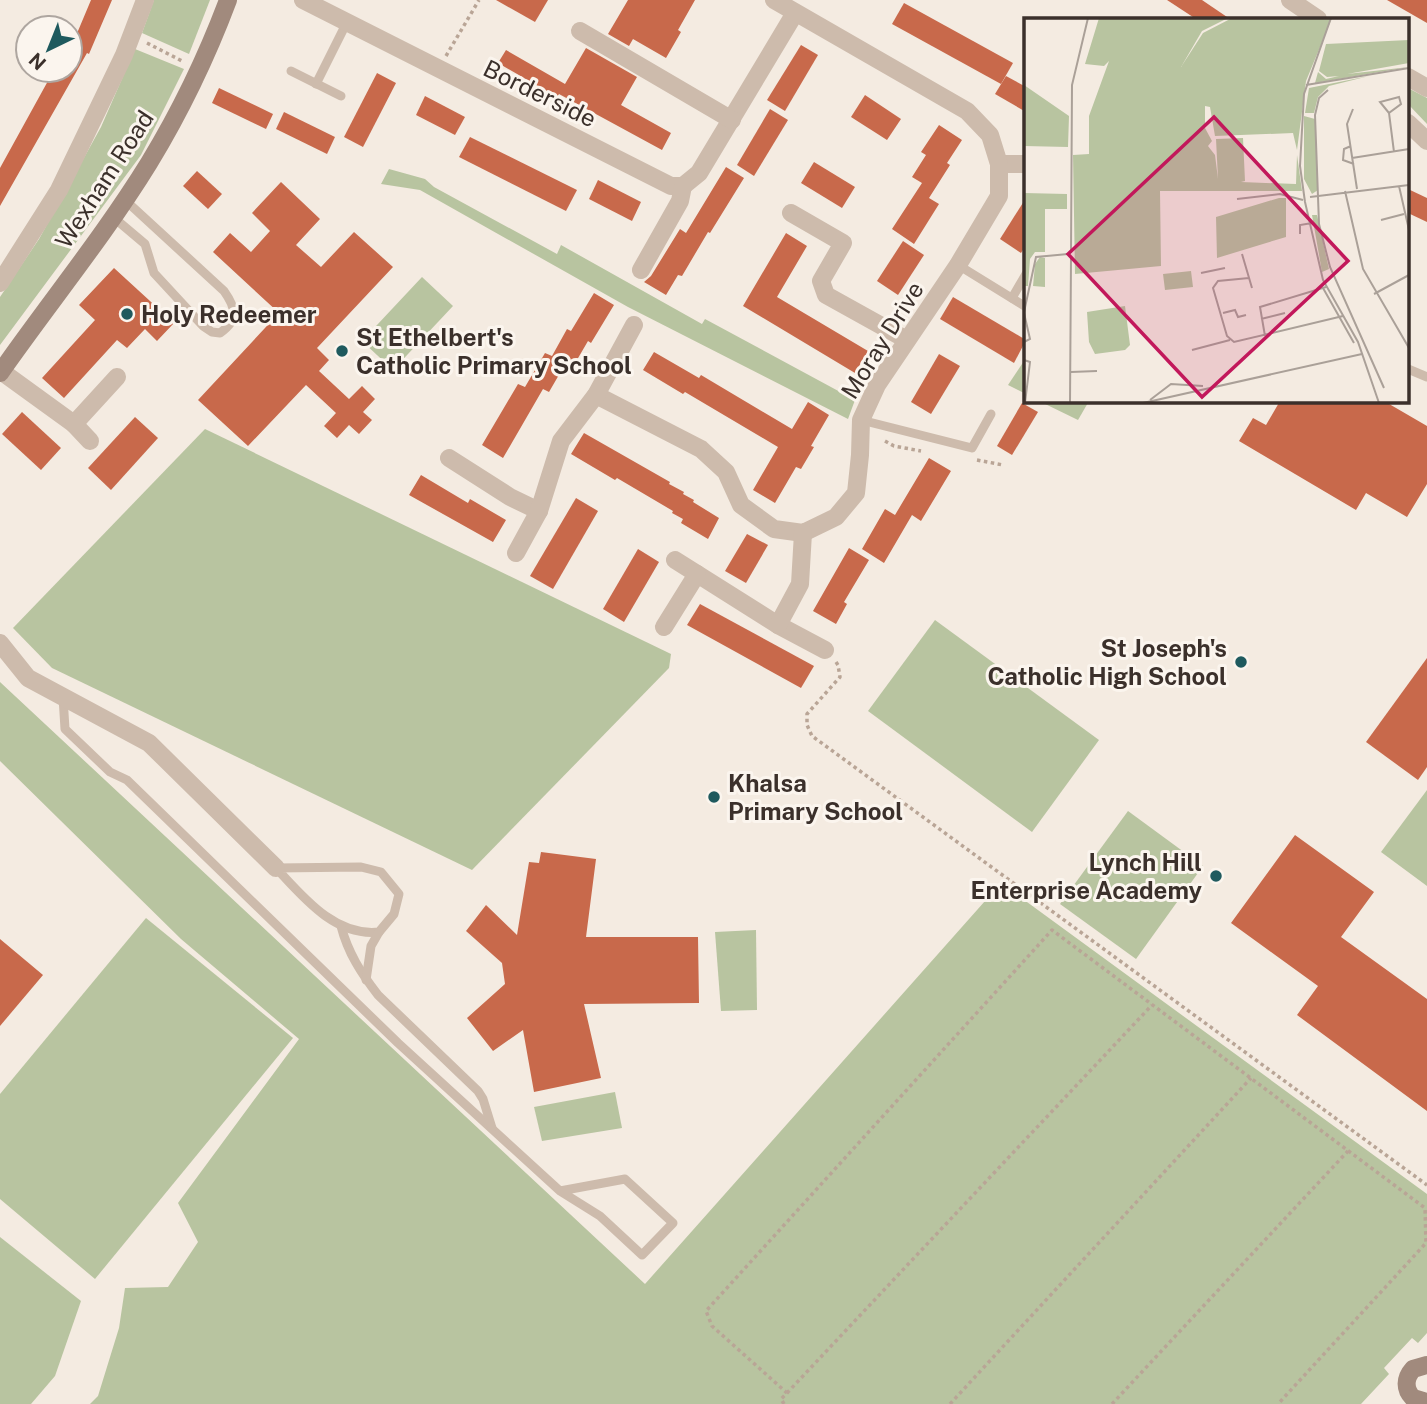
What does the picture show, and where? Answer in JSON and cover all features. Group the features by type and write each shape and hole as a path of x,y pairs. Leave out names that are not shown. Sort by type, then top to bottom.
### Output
{"street":[{"path":"0,283 59,190 132,36 145,0"},
{"name":"Wexham Road","path":"0,372 150,162 199,69 228,0"},
{"name":"Borderside","path":"303,0 671,186 683,186"},
{"path":"641,270 680,201 683,186 699,173 794,13 774,0"},
{"path":"1290,0 1317,18"},
{"name":"Moray Drive","path":"794,13 967,111 990,135 999,164 999,197 958,265 877,385 861,420 856,493 836,517 803,534"},
{"path":"580,31 732,120"},
{"path":"1410,78 1427,88"},
{"path":"1410,125 1427,141"},
{"path":"999,164 1024,164"},
{"path":"791,213 843,243 821,281 826,295 907,340"},
{"path":"516,553 539,511 561,441 596,395 634,325"},
{"path":"0,372 74,424 90,441"},
{"path":"74,424 117,377"},
{"path":"596,395 701,449 726,472 741,505 774,529 803,534 800,584 778,625"},
{"path":"449,458 510,497 539,511"},
{"path":"675,560 778,625 825,650"},
{"path":"664,628 697,574"},
{"path":"0,643 28,678 149,743 276,868"},
{"path":"1415,1400 1406,1379 1418,1366 1427,1365"}],"lane":[{"path":"316,84 347,22"},
{"path":"291,71 341,96"},
{"path":"113,217 145,244 153,273 204,326 212,332 220,333 229,327 235,314 234,304 224,291 125,200"},
{"path":"958,265 1024,306"},
{"path":"1012,298 1024,277"},
{"path":"1410,370 1427,377"},
{"path":"861,420 972,448 991,414"},
{"path":"63,697 65,729 110,772 127,780 398,1043 560,1191 600,1216 642,1255 673,1223 625,1179 560,1191"},
{"path":"276,868 361,867 381,872 399,894 394,914 371,946 366,980"},
{"path":"276,868 307,901 341,926 366,934 379,932"},
{"path":"341,926 346,944 366,980 378,995 478,1091 493,1129"}],"path":[{"path":"438,69 479,0"},
{"path":"132,36 199,69"},
{"path":"825,650 838,665 840,677 807,714 807,725 812,736 1427,1185"},
{"path":"787,1393 712,1326 706,1311 1052,930 1425,1208 1426,1243 1278,1404"},
{"path":"784,1404 781,1399 1152,1005"},
{"path":"950,1404 1251,1078"},
{"path":"1112,1404 1348,1151"}],"green space":[{"path":"154,0 210,0 189,54 142,33"},
{"path":"135,49 184,69 141,155 0,345 0,297 39,239 101,127"},
{"path":"1410,89 1427,98 1427,124 1410,106"},
{"path":"389,169 425,179 434,187 557,254 561,245 702,324 705,319 855,400 848,419 628,307 420,190 381,184"},
{"path":"422,277 453,306 393,370 362,341"},
{"path":"1024,361 1024,393 1008,385"},
{"path":"1041,402 1088,402 1078,420"},
{"path":"205,429 671,654 669,668 472,870 52,668 13,628"},
{"path":"935,620 1099,740 1032,832 868,711"},
{"path":"0,682 645,1284 1001,883 1427,1194 1427,1333 1418,1343 1412,1338 1384,1368 1389,1374 1361,1404 90,1404 98,1396 119,1328 125,1288 168,1287 198,1242 178,1203 299,1039 181,939 0,761"},
{"path":"1427,790 1427,886 1381,852"},
{"path":"1128,811 1203,866 1136,959 1060,904"},
{"path":"146,918 293,1038 95,1279 0,1199 0,1094"},
{"path":"756,930 757,1010 721,1011 715,932"},
{"path":"615,1092 622,1128 542,1141 534,1107"},
{"path":"0,1237 81,1301 55,1376 31,1404 0,1404"}],"building":[{"path":"91,0 112,0 89,54 84,58 84,17"},
{"path":"496,0 548,0 535,22"},
{"path":"628,0 695,0 666,58 633,39 629,46 608,34"},
{"path":"1167,0 1202,0 1229,18 1194,18"},
{"path":"1387,0 1427,0 1427,23"},
{"path":"904,3 1013,63 1001,84 892,24"},
{"path":"801,45 818,55 785,111 767,100"},
{"path":"586,48 637,77 621,105 671,133 662,150 559,94 557,97 498,63 506,50 565,84"},
{"path":"377,73 396,83 363,147 344,137"},
{"path":"1006,76 1024,86 1024,111 995,94"},
{"path":"46,84 69,84 0,206 0,168"},
{"path":"219,88 273,114 266,129 212,103"},
{"path":"865,95 901,119 887,140 851,117"},
{"path":"425,96 465,117 455,135 416,115"},
{"path":"770,109 788,120 754,176 737,165"},
{"path":"284,112 335,137 327,154 276,129"},
{"path":"939,125 962,140 929,198 939,204 914,244 892,229 922,183 912,177 926,155 921,152"},
{"path":"470,137 577,190 566,211 459,157"},
{"path":"814,162 855,187 842,208 801,183"},
{"path":"726,167 744,178 682,276 678,275 666,295 644,282 651,276 680,229 686,233"},
{"path":"197,171 222,194 208,209 183,186"},
{"path":"598,180 641,202 632,221 589,199"},
{"path":"281,182 320,219 296,245 321,267 354,232 393,267 317,348 329,360 319,371 349,399 362,386 375,399 363,412 372,420 359,434 349,425 337,438 324,426 336,413 306,385 248,446 198,400 279,313 213,252 230,233 251,252 270,231 252,213"},
{"path":"1410,190 1427,198 1427,222 1410,214"},
{"path":"1024,201 1024,248 1021,253 1000,239"},
{"path":"786,233 807,246 777,297 868,351 855,373 743,306"},
{"path":"903,241 924,255 898,295 877,281"},
{"name":"Holy Redeemer","path":"114,268 174,323 157,341 145,329 127,348 117,340 64,398 42,378 95,320 79,305"},
{"path":"594,293 614,305 591,343 588,341 574,365 567,361 549,392 543,389 503,458 482,445 518,384 525,387 545,353 552,356 567,329 571,331"},
{"path":"953,297 1024,339 1024,344 1014,363 940,319"},
{"path":"654,352 699,378 701,375 792,429 808,402 829,415 801,469 796,467 775,503 753,490 778,447 643,370"},
{"path":"939,354 960,366 931,414 911,402"},
{"path":"1279,402 1386,402 1427,426 1427,484 1407,517 1366,493 1356,510 1239,441 1253,418 1266,425"},
{"path":"1022,403 1038,412 1012,455 997,446"},
{"path":"22,412 61,448 41,470 2,434"},
{"path":"135,417 158,438 111,490 88,468"},
{"path":"584,433 670,482 669,484 694,500 693,502 719,518 708,539 681,523 683,519 672,513 673,511 571,454"},
{"path":"929,458 951,471 921,521 912,515 884,563 862,549 885,509 895,515"},
{"path":"421,475 468,503 470,499 506,520 493,542 409,495"},
{"path":"576,498 598,511 553,589 530,576"},
{"path":"747,534 768,545 746,583 725,571"},
{"path":"849,548 869,560 844,602 847,604 836,624 813,611"},
{"path":"638,549 659,562 624,622 603,609"},
{"path":"700,604 814,666 801,688 687,625"},
{"path":"1427,658 1427,767 1418,780 1366,742"},
{"path":"1295,835 1374,892 1341,937 1427,999 1427,1111 1297,1015 1318,986 1231,923"},
{"path":"541,852 596,859 586,937 698,937 699,1003 584,1004 601,1078 534,1092 523,1030 493,1051 467,1018 505,984 502,963 466,931 486,905 517,935 529,862 539,863"},
{"path":"0,939 43,975 0,1026"}],"place":[{"name":"Holy Redeemer","path":"127,314"},
{"name":"St Ethelbert's Catholic Primary School","path":"342,351"},
{"name":"St Joseph's Catholic High School","path":"1241,662"},
{"name":"Khalsa Primary School","path":"714,797"},
{"name":"Lynch Hill Enterprise Academy","path":"1216,876"}]}
